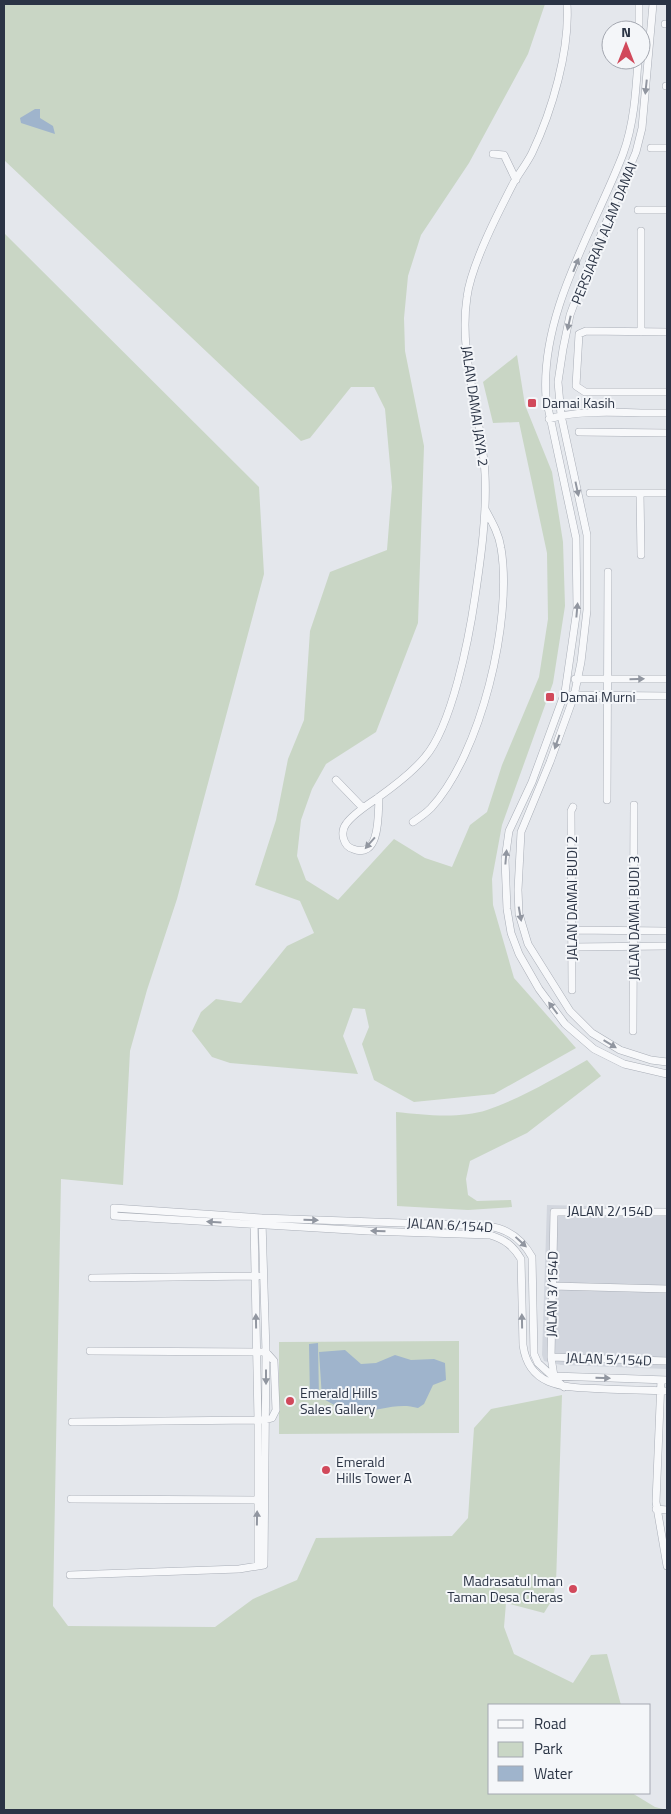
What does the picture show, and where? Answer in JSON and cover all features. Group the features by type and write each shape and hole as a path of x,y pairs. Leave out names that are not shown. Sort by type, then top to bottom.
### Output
{"street":[{"name":"JALAN DAMAI JAYA 2","path":"379,797 376,838 365,849 351,849 346,844 343,830 346,823 427,756 436,740 451,702 468,640 485,509 484,464 464,322 467,293 479,259 546,122 562,63 566,4"},
{"path":"638,20 639,4"},
{"name":"PERSIARAN ALAM DAMAI","path":"653,4 642,128 636,152 589,263 570,315 558,382 561,415 586,535 587,610 578,680 574,696 550,762 521,832 518,890 519,914 528,944 570,1011 592,1033 620,1050 651,1060 667,1062"},
{"name":"PERSIARAN ALAM DAMAI","path":"637,70 634,106 623,153 564,292 552,331 544,379 549,419 576,538 577,609 565,692 532,782 509,831 505,860 505,891 511,933 519,954 539,989 565,1024 594,1049 624,1064 667,1074"},
{"path":"651,148 667,148"},
{"path":"493,154 504,154 516,180"},
{"path":"638,210 667,210"},
{"path":"640,231 640,332"},
{"path":"667,332 586,331 579,334 576,386 585,392 667,392"},
{"path":"549,419 561,415 667,413"},
{"path":"579,432 667,433"},
{"path":"590,493 667,493"},
{"path":"640,493 640,555"},
{"path":"413,822 431,808 448,785 472,738 488,692 503,605 501,548 495,528 485,509"},
{"path":"607,800 608,572"},
{"path":"568,678 578,680 667,679"},
{"path":"565,692 574,696 667,696"},
{"path":"336,780 363,808"},
{"name":"JALAN DAMAI BUDI 3","path":"634,805 634,1030"},
{"name":"JALAN DAMAI BUDI 2","path":"572,990 573,807"},
{"path":"505,891 518,890"},
{"path":"572,930 667,931"},
{"path":"572,947 667,946"},
{"name":"JALAN 6/154D","path":"114,1212 490,1235 504,1240 515,1248 521,1259 524,1358 538,1376 564,1387 665,1391"},
{"name":"JALAN 2/154D","path":"554,1212 667,1212"},
{"name":"JALAN 3/154D","path":"554,1212 551,1357 554,1376"},
{"path":"70,1575 239,1569 264,1565 266,1500 257,1352 254,1221"},
{"path":"258,1566 258,1500 266,1352 262,1222"},
{"name":"JALAN 6/154D","path":"262,1222 487,1226 507,1231 526,1245 532,1257 534,1354 538,1363 554,1376"},
{"path":"92,1278 264,1276"},
{"path":"552,1286 667,1289"},
{"path":"90,1350 266,1352"},
{"name":"JALAN 5/154D","path":"551,1357 667,1361"},
{"path":"554,1376 664,1380 665,1391 660,1402 656,1509 667,1566"},
{"name":"JALAN 5/154D","path":"554,1376 564,1387"},
{"path":"642,1390 652,1391 660,1402"},
{"path":"72,1422 262,1420"},
{"path":"658,1442 667,1442"},
{"path":"71,1499 266,1500"},
{"path":"656,1509 667,1510"}],"shaded area":[{"path":"547,1205 667,1208 667,1369 561,1365 544,1361 542,1355"}],"green space":[{"path":"4,4 545,4 528,54 469,163 421,235 408,276 404,318 405,351 424,446 418,623 376,732 326,764 312,789 301,820 297,856 306,880 338,900 394,839 425,858 452,867 470,825 487,812 502,765 539,677 548,619 547,553 519,422 493,423 483,382 517,355 525,405 552,472 563,542 565,606 553,683 502,825 492,879 493,905 514,978 576,1048 494,1094 414,1102 374,1080 362,1044 369,1027 365,1009 353,1008 343,1036 358,1074 230,1063 212,1057 192,1031 201,1012 216,999 241,1003 287,946 314,933 300,901 255,885 276,820 288,759 304,720 310,631 330,572 387,550 392,487 385,409 374,387 351,387 310,438 301,441 4,160"},
{"path":"4,233 259,487 264,574 177,899 147,990 130,1051 123,1185 61,1179 53,1606 68,1626 215,1627 253,1599 297,1580 316,1538 452,1536 468,1518 474,1428 491,1409 562,1395 556,1584 552,1600 544,1613 506,1603 504,1627 514,1654 573,1683 591,1655 607,1654 621,1704 488,1704 488,1794 634,1794 655,1807 667,1810 4,1810"},
{"path":"587,1060 601,1076 527,1133 470,1161 466,1179 468,1195 477,1201 511,1200 512,1207 468,1210 397,1206 396,1112 430,1115 465,1115 476,1113 526,1094"},
{"path":"459,1341 459,1433 279,1434 279,1342"}],"water":[{"path":"35,109 40,109 40,118 53,126 55,134 21,123 20,118"},
{"path":"318,1343 319,1398 310,1399 309,1344"},
{"path":"345,1350 361,1364 376,1363 395,1355 411,1360 434,1359 445,1363 446,1380 433,1385 424,1404 418,1408 401,1406 368,1411 344,1409 322,1398 319,1352"}],"place":[{"name":"Damai Kasih","path":"532,403"},
{"name":"Damai Murni","path":"550,697"},
{"name":"Emerald Hills Sales Gallery","path":"290,1401"},
{"name":"Emerald Hills Tower A","path":"326,1470"},
{"name":"Madrasatul Iman Taman Desa Cheras","path":"573,1589"}]}
